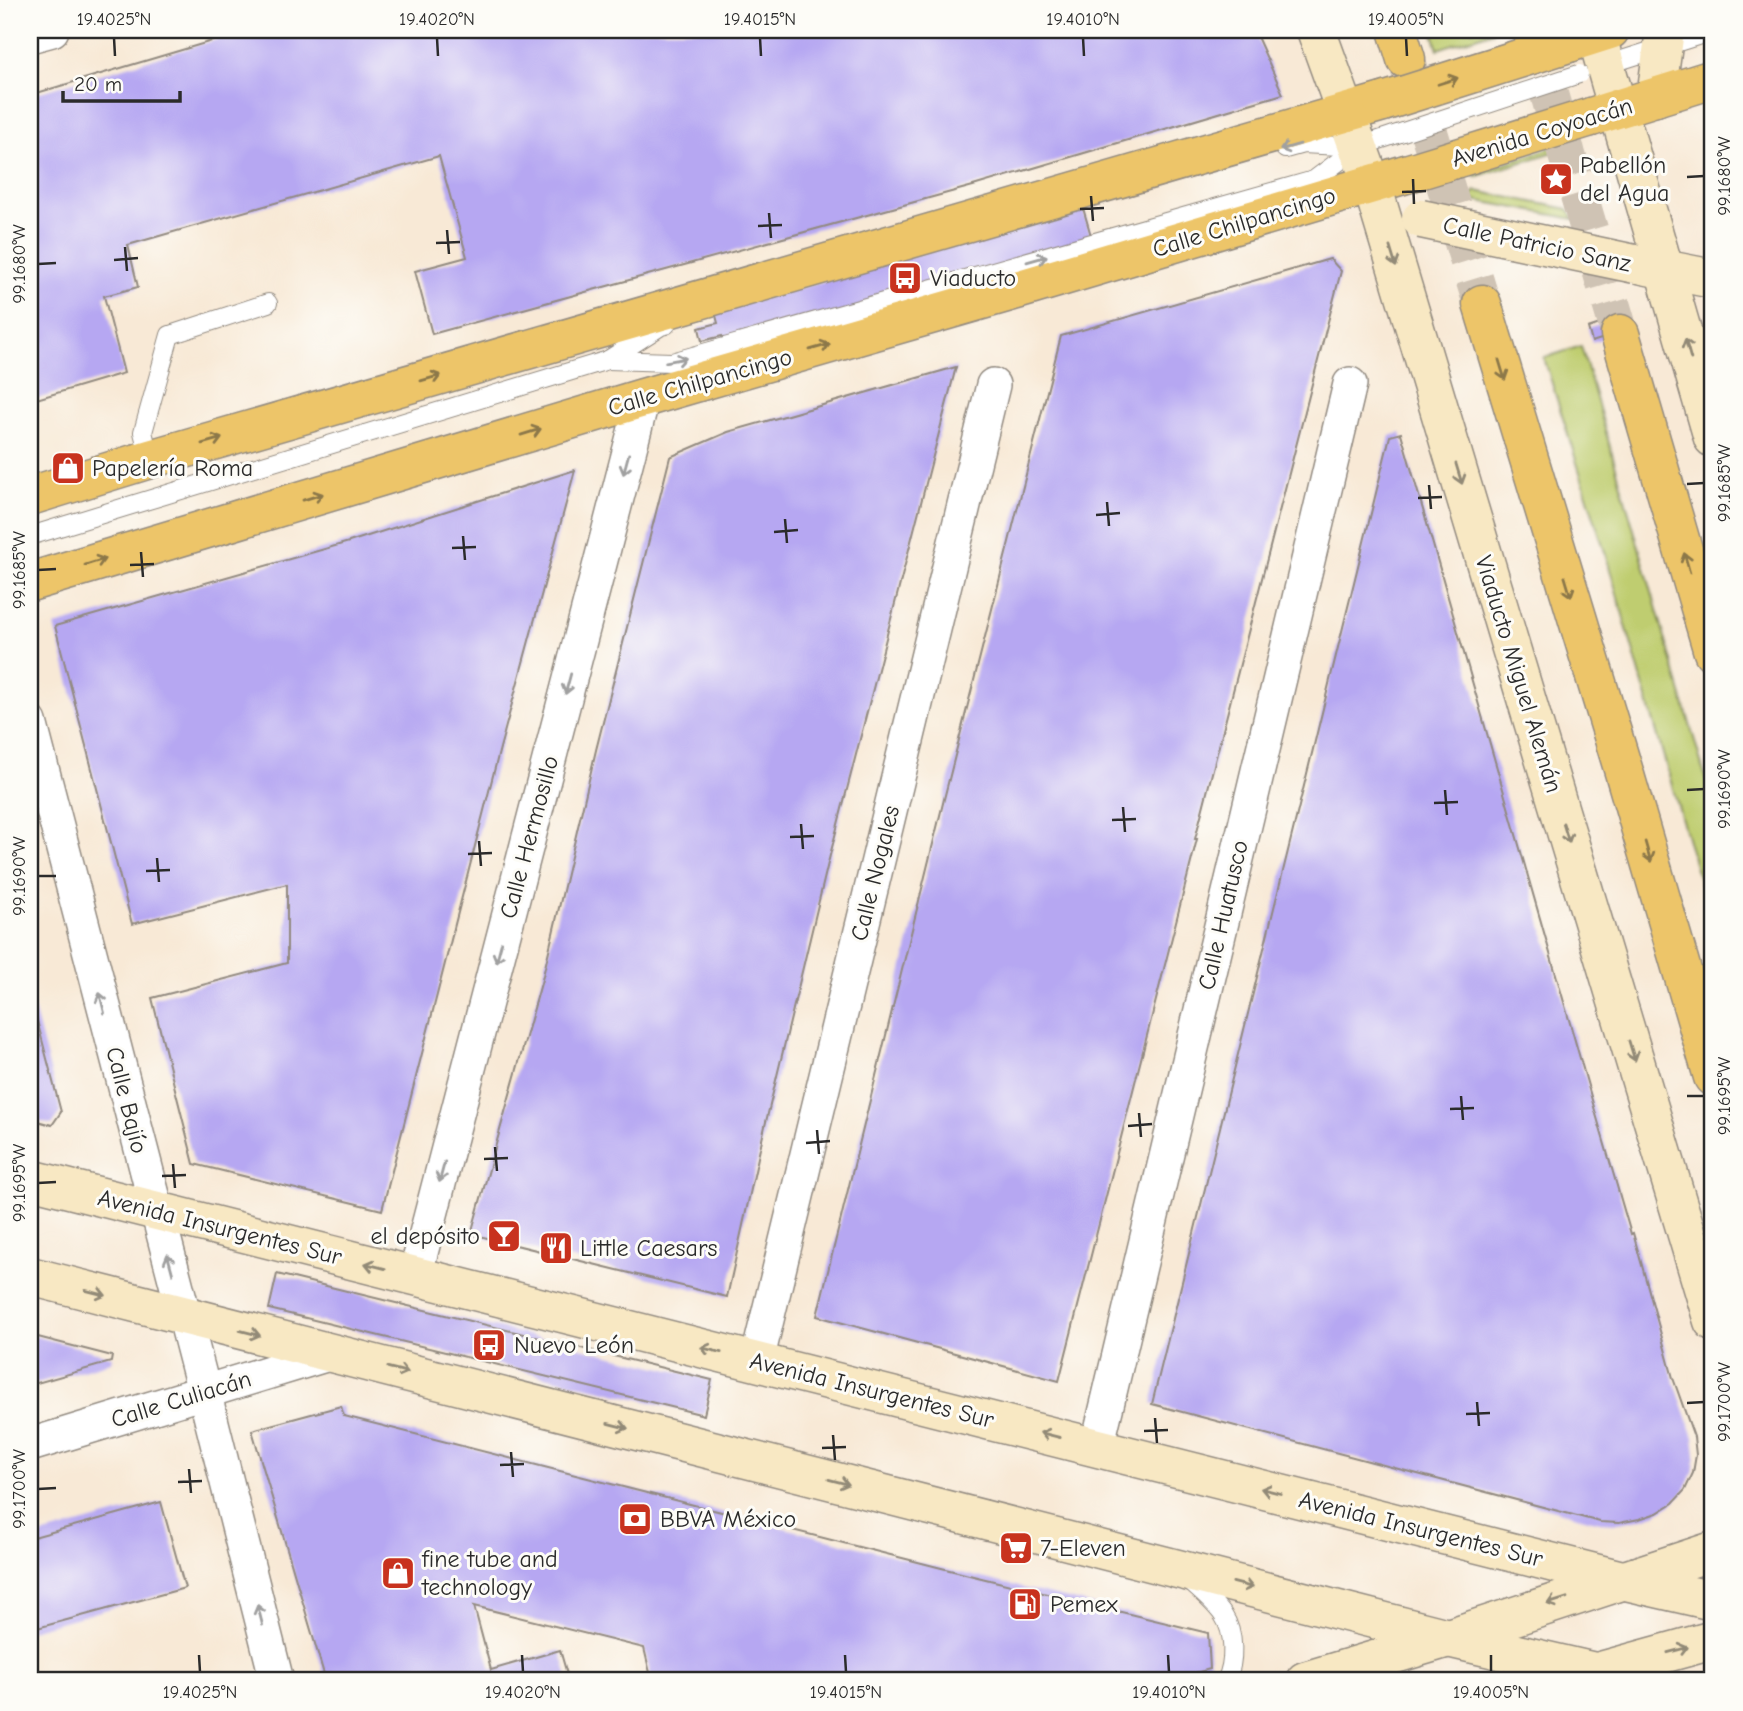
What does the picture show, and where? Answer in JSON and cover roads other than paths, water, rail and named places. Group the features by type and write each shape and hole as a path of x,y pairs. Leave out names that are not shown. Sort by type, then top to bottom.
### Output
{"main road":[{"name":"Viaducto Miguel Alemán","path":"1316,30 1352,131 1389,179 1713,1321"},
{"path":"1656,97 1664,38"},
{"path":"30,496 150,459 1352,131 1593,46 1604,113 1651,267 1713,438"},
{"name":"Avenida Coyoacán","path":"1389,179 1713,79"},
{"name":"Calle Patricio Sanz","path":"1389,179 1421,219 1713,279"},
{"name":"Calle Chilpancingo","path":"30,582 643,398 1389,179"},
{"path":"1482,304 1628,785 1713,1077"},
{"path":"1620,334 1713,652"},
{"name":"Avenida Insurgentes Sur","path":"30,1179 1713,1601"},
{"path":"30,1276 1448,1638 1583,1677 1634,1681"},
{"path":"1305,1681 1448,1638 1713,1550"},
{"path":"1583,1677 1713,1640"}],"street":[{"path":"30,36 52,30"},
{"name":"Calle Huatusco","path":"1097,1447 1350,384"},
{"name":"Calle Nogales","path":"757,1362 993,385"},
{"name":"Calle Hermosillo","path":"415,1276 643,398"},
{"name":"Calle Bajío","path":"30,722 277,1681"},
{"name":"Calle Culiacán","path":"30,1445 332,1353"}],"lane":[{"path":"1593,46 1713,31"},
{"path":"1263,155 1352,131"},
{"path":"608,360 672,362 1314,180 1352,131"},
{"path":"30,536 608,360 662,326 1169,181"},
{"path":"150,459 143,432 170,335 268,303"},
{"path":"1177,1569 1224,1616 1231,1636 1233,1656 1226,1681"}],"tunnel":[{"path":"1530,30 1620,334"},
{"path":"1407,61 1482,304"}],"place":[{"name":"Pabellón del Agua","path":"1556,179"},
{"name":"Viaducto","path":"905,278"},
{"name":"Papelería Roma","path":"68,468"},
{"name":"el depósito","path":"504,1236"},
{"name":"Little Caesars","path":"556,1248"},
{"name":"Nuevo León","path":"489,1345"},
{"name":"BBVA México","path":"635,1519"},
{"name":"7-Eleven","path":"1016,1548"},
{"name":"fine tube and technology","path":"398,1573"},
{"name":"Pemex","path":"1025,1604"}]}
